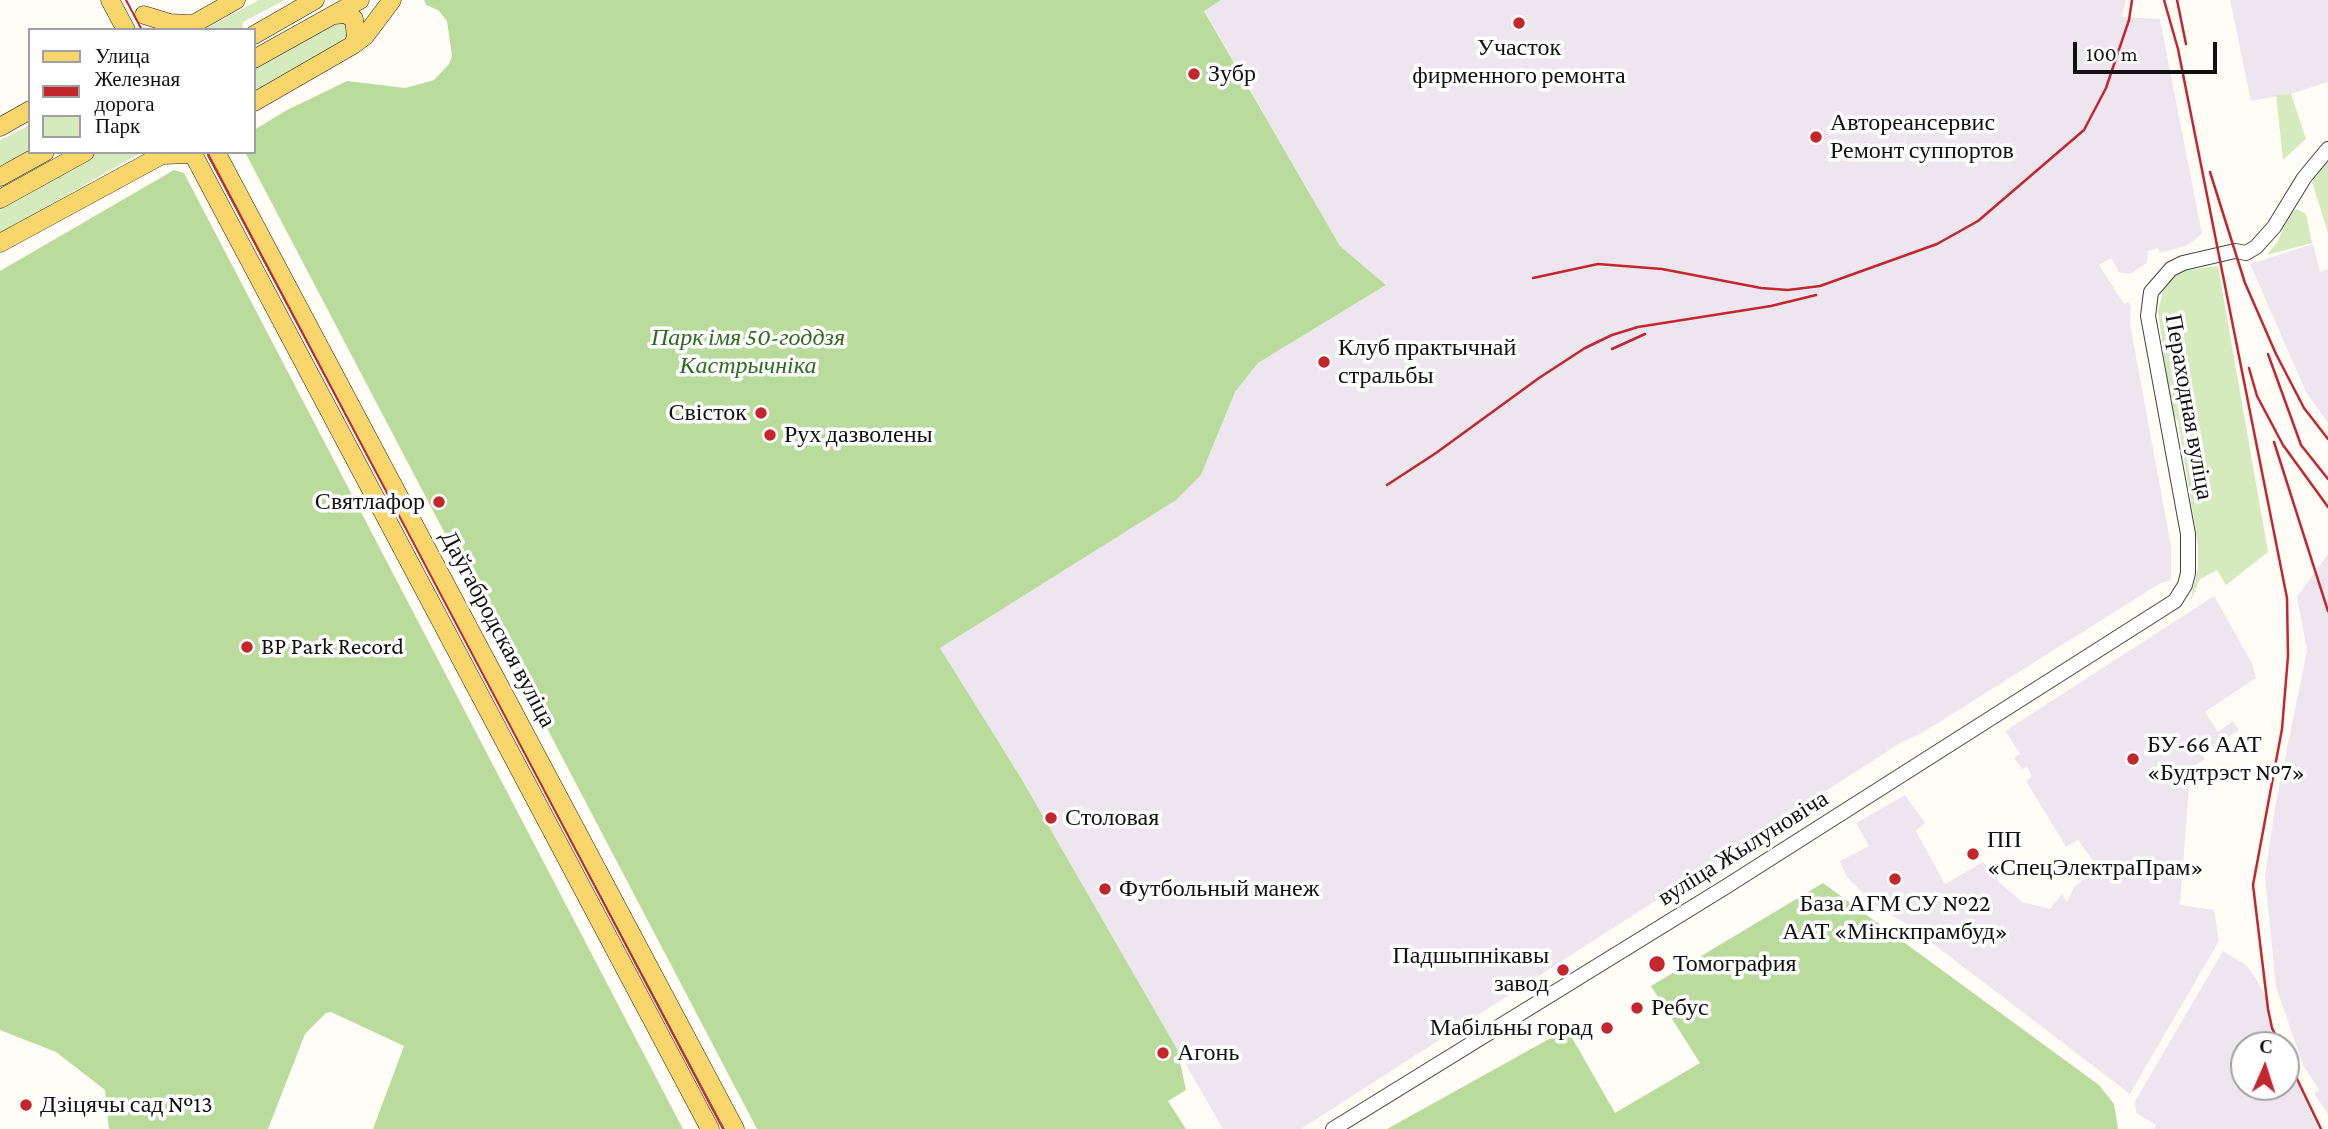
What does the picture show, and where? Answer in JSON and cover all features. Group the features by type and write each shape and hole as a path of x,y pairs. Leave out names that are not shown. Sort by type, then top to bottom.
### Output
{"main road":[{"path":"110,0 125,28"},
{"path":"144,15 186,27 236,0"},
{"path":"256,34 315,0"},
{"path":"256,58 360,0"},
{"path":"256,101 353,45 365,36 392,0"},
{"path":"334,15 345,14 354,19 356,37 353,45"},
{"path":"0,127 28,111"},
{"path":"0,177 41,154"},
{"path":"0,199 81,154"},
{"path":"0,243 161,154"},
{"name":"Даўгабродская вуліца","path":"193,154 710,1129"},
{"name":"Даўгабродская вуліца","path":"217,154 735,1129"}],"street":[{"name":"Пераходная вуліца","path":"2175,601 2185,585 2188,573 2188,534 2148,316 2151,292 2171,269 2183,263 2235,251 2246,253 2256,247 2274,227 2304,178 2328,149"},
{"name":"вуліца Жылуновіча","path":"1333,1129 1727,886 2175,601"}],"shaded area":[{"path":"1221,0 2126,0 2122,17 2160,19 2202,234 2188,245 2160,253 2158,248 2148,251 2147,263 2130,274 2119,272 2111,258 2099,265 2124,304 2128,302 2131,306 2130,324 2171,546 2171,580 2159,584 1922,733 1902,742 1301,1129 1223,1129 1021,778 940,648 1201,475 1235,392 1258,363 1386,285 1340,246 1204,10"},
{"path":"2230,0 2328,0 2328,82 2291,94 2251,101"},
{"path":"2313,244 2320,272 2328,269 2328,423 2306,392 2250,264"},
{"path":"2328,554 2328,1114 2314,1094 2319,1090 2300,1056 2300,1031 2291,1031 2276,987 2265,876 2275,807 2307,651 2297,597"},
{"path":"2214,596 2252,663 2256,678 2205,712 2218,732 2233,721 2239,730 2202,754 2205,759 2178,777 2189,786 2180,905 2214,910 2219,941 2130,1094 1907,924 1876,906 1846,876 1840,861 1869,846 1856,823 1905,795 1925,823 1916,831 1945,884 1983,862 1997,880 2022,902 2050,909 2062,894 2067,902 2074,887 2098,868 2078,840 2066,847 2026,781 2032,776 2027,767 2022,769 2014,758 2020,754 2005,731"},
{"path":"2223,951 2246,965 2257,980 2267,999 2275,1031 2230,1031 2230,1101 2300,1101 2300,1088 2318,1129 2154,1129 2156,1125 2136,1113 2135,1101"}],"green space":[{"path":"259,0 285,0 243,22 242,28 207,28"},
{"name":"Парк імя 50-годдзя Кастрычніка","path":"424,0 1221,0 1204,11 1340,246 1386,285 1258,363 1235,392 1201,475 1176,500 940,648 1021,778 1177,1049 1186,1090 1168,1101 1186,1129 757,1129 246,154 256,154 256,129 287,110 347,81 405,88 434,80 449,64 452,56 447,21 438,10 426,5"},
{"path":"338,19 348,20 350,38 256,91 256,64"},
{"path":"2291,94 2306,139 2283,160 2276,95"},
{"path":"28,126 28,152 0,168 0,140"},
{"path":"93,154 138,154 0,233 0,207"},
{"path":"2328,160 2328,233 2312,182"},
{"path":"174,170 184,173 683,1129 373,1129 404,1046 331,1012 326,1013 305,1034 268,1129 109,1129 105,1090 56,1052 0,1030 0,271"},
{"path":"2297,209 2306,214 2312,243 2267,255 2278,241 2290,212"},
{"path":"2218,266 2268,552 2226,585 2217,570 2200,579 2190,602 2198,568 2198,546 2178,421 2171,412 2158,310 2165,285 2172,277 2186,270"},
{"path":"1823,883 2099,1085 2114,1104 2118,1129 1387,1129 1567,1029 1615,1113 1700,1063 1651,986"}],"tram line":[{"path":"126,0 141,28"},
{"path":"208,154 723,1129"}],"railway":[{"path":"1533,278 1598,264 1662,269 1761,288 1788,290 1820,286 1937,244 1978,221 2084,130 2106,88 2129,20 2132,0"},
{"path":"2164,0 2178,49 2287,598 2288,656 2282,729 2253,885 2268,1009 2273,1031"},
{"path":"2177,0 2186,44"},
{"path":"2210,172 2245,283 2276,354 2304,408 2328,439"},
{"path":"1387,485 1539,378 1585,348 1612,335 1638,327 1771,306 1816,295"},
{"path":"1612,349 1645,334"},
{"path":"2268,354 2301,445 2328,479"},
{"path":"2249,368 2257,396 2283,445 2328,507"},
{"path":"2274,442 2328,611"},
{"path":"2300,1085 2321,1129"}],"place":[{"name":"Участок фирменного ремонта","path":"1519,23"},
{"name":"Зубр","path":"1194,74"},
{"name":"Автореансервис Ремонт суппортов","path":"1816,137"},
{"name":"Клуб практычнай стральбы","path":"1324,362"},
{"name":"Свісток","path":"761,413"},
{"name":"Рух дазволены","path":"770,435"},
{"name":"Святлафор","path":"439,502"},
{"name":"BP Park Record","path":"247,647"},
{"name":"БУ-66 ААТ «Будтрэст №7»","path":"2133,759"},
{"name":"Столовая","path":"1051,818"},
{"name":"ПП «СпецЭлектраПрам»","path":"1973,854"},
{"name":"База АГМ СУ №22 ААТ «Мінскпрамбуд»","path":"1895,879"},
{"name":"Футбольный манеж","path":"1105,889"},
{"name":"Томография","path":"1657,964"},
{"name":"Падшыпнікавы завод","path":"1563,970"},
{"name":"Ребус","path":"1637,1008"},
{"name":"Мабільны горад","path":"1607,1028"},
{"name":"Агонь","path":"1163,1053"},
{"name":"Дзіцячы сад №13","path":"26,1105"}]}
